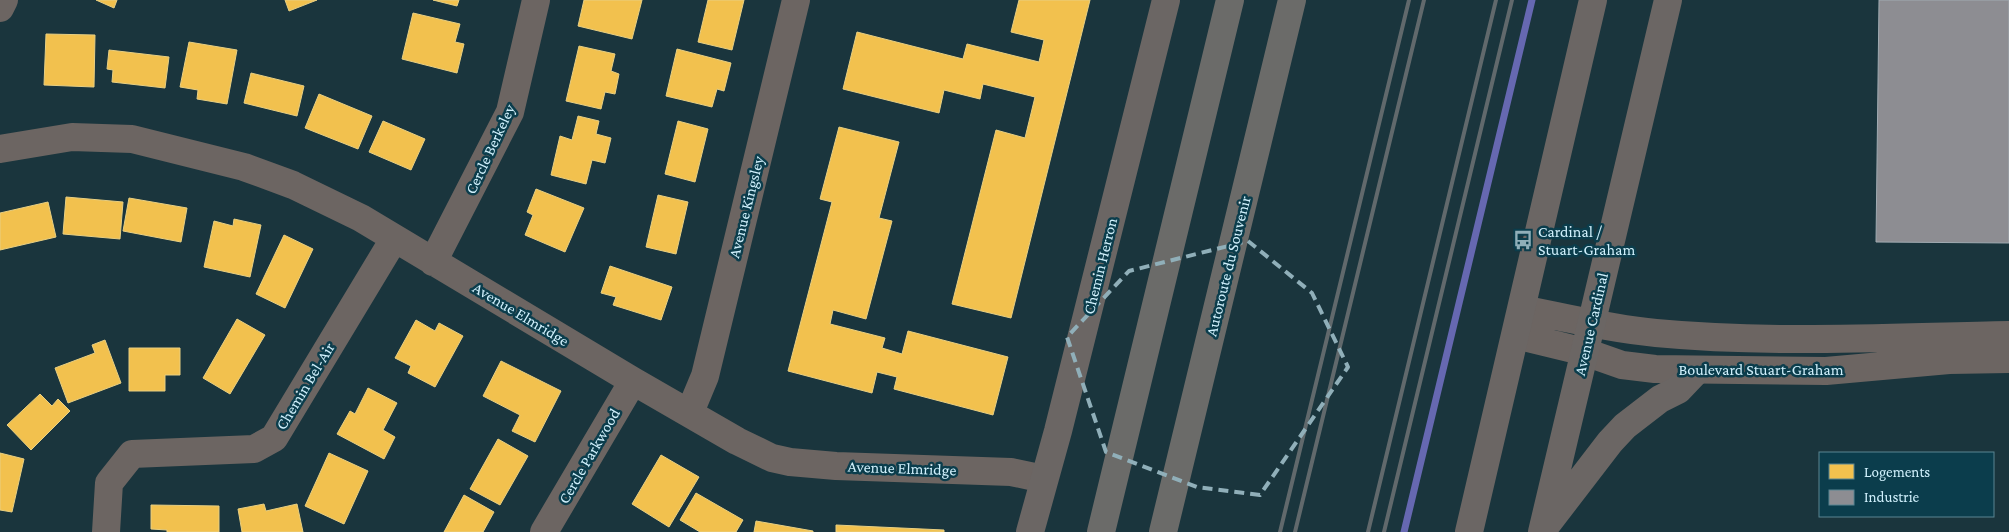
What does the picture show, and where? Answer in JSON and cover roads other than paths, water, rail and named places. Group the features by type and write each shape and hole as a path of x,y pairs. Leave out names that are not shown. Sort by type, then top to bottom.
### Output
{"highway":[{"path":"1101,532 1230,0"},
{"name":"Autoroute du Souvenir","path":"1163,532 1292,0"}],"main road":[{"name":"Chemin Herron","path":"1030,532 1166,0"},
{"path":"1469,532 1593,0"},
{"name":"Avenue Cardinal","path":"1543,530 1668,0"},
{"path":"1543,530 1625,426 1660,399 1678,390 1697,370"}],"street":[{"path":"0,8 4,0"},
{"name":"Cercle Berkeley","path":"433,262 510,112 536,0"},
{"name":"Avenue Kingsley","path":"690,412 705,376 796,0"},
{"name":"Avenue Elmridge","path":"1,146 72,137 132,139 244,167 293,185 361,218 633,381 756,451 772,458 790,462 1011,472 1044,479"},
{"name":"Chemin Bel-Air","path":"106,532 109,483 132,454 254,448 274,438 394,239"},
{"name":"Boulevard Stuart-Graham","path":"1522,308 1592,323 1655,333 1730,338 2009,335"},
{"name":"Boulevard Stuart-Graham","path":"1516,335 1585,352 1622,365 1655,369 1826,371 1949,360 2009,359"},
{"name":"Cercle Parkwood","path":"544,532 633,381"}],"waterway":[{"path":"1404,532 1532,0"}],"railway":[{"path":"1280,532 1409,0"},
{"path":"1295,532 1424,0"},
{"path":"1368,532 1496,0"},
{"path":"1384,532 1512,0"}],"place":[{"name":"Cardinal / Stuart-Graham","path":"1523,240"}]}
